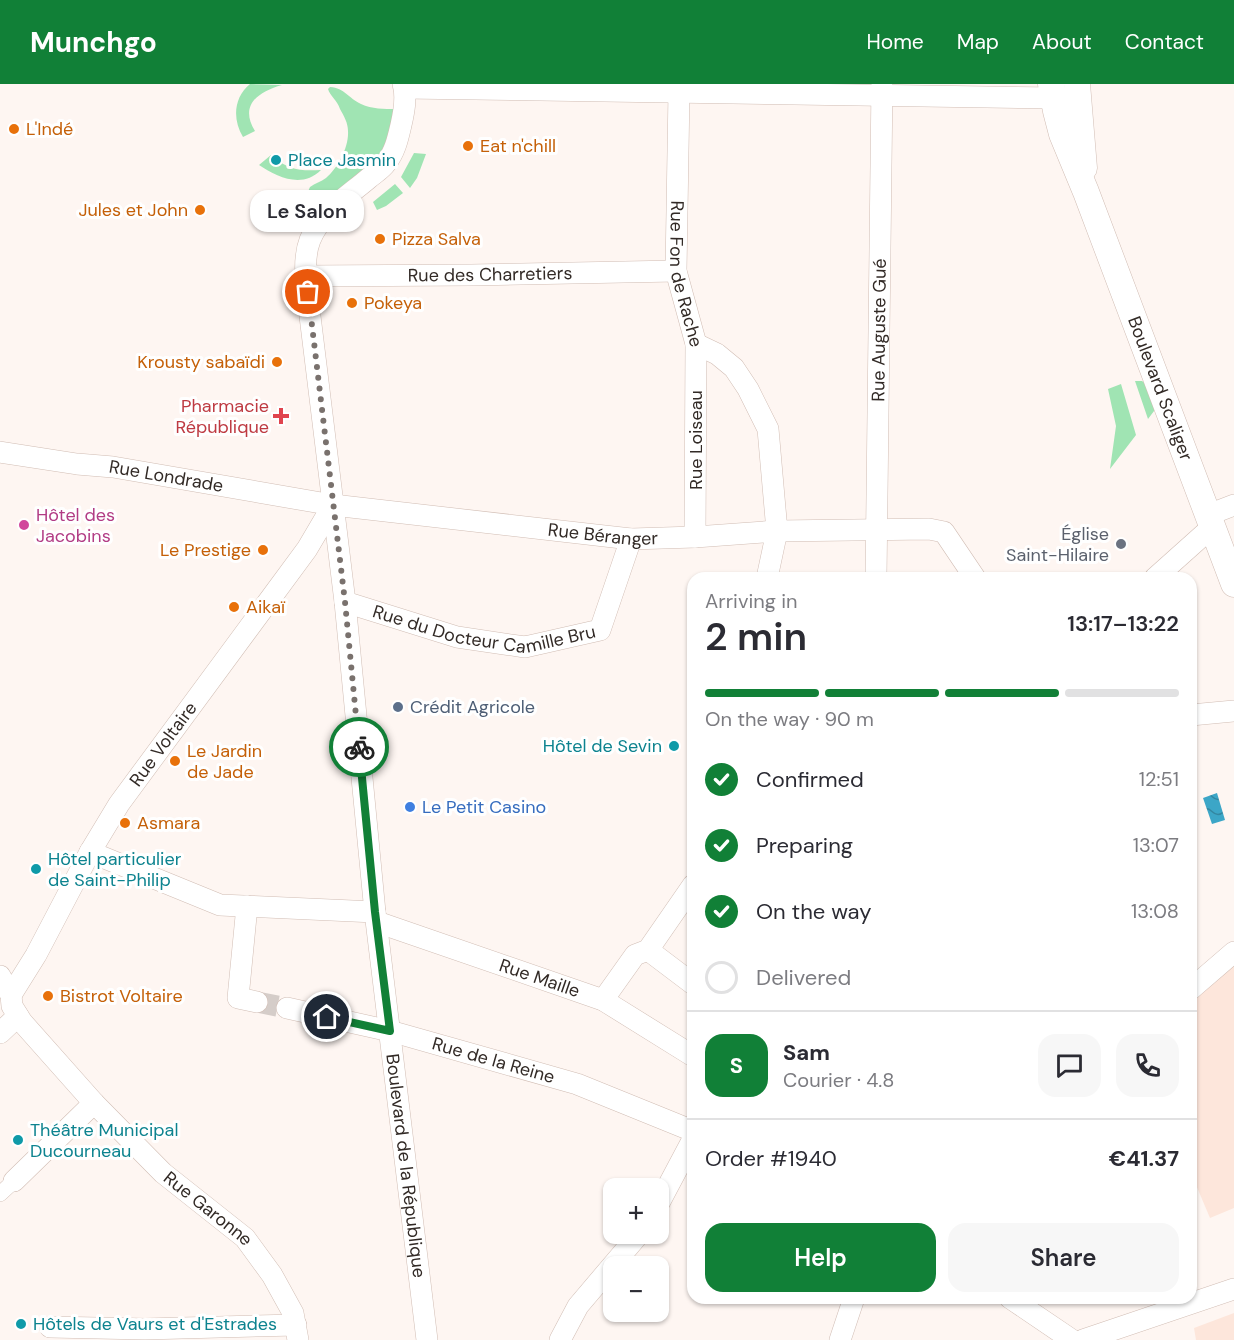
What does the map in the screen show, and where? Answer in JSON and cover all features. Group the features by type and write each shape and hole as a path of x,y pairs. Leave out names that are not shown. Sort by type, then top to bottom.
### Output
{"street":[{"name":"Boulevard Scaliger","path":"1077,84 1086,192"},
{"path":"1082,132 1097,84"},
{"path":"306,276 310,241 323,217 386,164 392,154 403,116 404,86 679,92 882,89 1053,91"},
{"name":"Rue Auguste Gué","path":"876,572 882,89"},
{"name":"Boulevard Scaliger","path":"1053,91 1062,134 1234,584"},
{"name":"Rue Fon de Rache","path":"679,92 676,271 696,344 717,354 734,368 748,389 768,429 777,531 768,572"},
{"name":"Rue des Charretiers","path":"306,276 676,271"},
{"name":"Boulevard de la République","path":"306,276 345,602 376,917 427,1340"},
{"name":"Rue Loiseau","path":"695,537 696,344"},
{"name":"Rue Londrade","path":"0,452 113,467 333,505"},
{"name":"Rue Béranger","path":"333,505 631,539 777,531 929,529 944,532 971,572"},
{"name":"Rue Voltaire","path":"11,996 119,804 307,549 333,505"},
{"path":"1161,572 1210,521 1234,505"},
{"name":"Rue du Docteur Camille Bru","path":"345,602 457,637 525,647 600,630 631,539"},
{"path":"1197,714 1234,711"},
{"name":"Rue Maille","path":"90,852 220,905 376,917 603,1000 687,1052"},
{"path":"603,1000 635,955 648,950 687,894"},
{"path":"247,906 238,998 257,1002"},
{"path":"648,950 687,979"},
{"path":"1197,984 1234,952"},
{"path":"0,976 11,996 12,1006 18,1016 0,1033"},
{"name":"Rue de la Reine","path":"287,1008 390,1031 577,1084 687,1129"},
{"name":"Rue Garonne","path":"18,1016 94,1103 163,1173 245,1238 272,1275 292,1313 297,1332"},
{"path":"7,1188 94,1103"},
{"path":"669,1184 687,1150"},
{"path":"560,1340 578,1306 631,1244"},
{"path":"1197,1301 1234,1289"},
{"path":"840,1340 852,1304"},
{"path":"1019,1304 1072,1340"},
{"path":"1083,1340 1190,1304"},
{"path":"50,1327 297,1332"}],"shaded area":[{"path":"1234,962 1234,1208 1210,1218 1197,1187 1197,993"},
{"path":"1234,1313 1234,1340 1196,1340 1194,1328"}],"green space":[{"path":"250,84 282,85 265,91 254,101 249,114 255,131 243,137 237,123 236,109 241,95"},
{"path":"330,87 343,91 365,106 396,109 386,145 373,163 317,210 309,200 310,187 326,178 335,169 345,150 348,137 347,122 329,92"},
{"path":"414,153 426,154 417,178 410,188 401,177"},
{"path":"271,155 283,164 294,168 321,170 306,179 282,177 259,165"},
{"path":"395,184 403,193 377,210 373,202"},
{"path":"1135,381 1142,381 1146,384 1157,407 1148,419"},
{"path":"1121,384 1136,435 1110,469 1116,426 1108,389"}],"water":[{"path":"1217,793 1225,820 1212,824 1203,798"}],"tunnel":[{"path":"257,1002 287,1008"}],"way so far":[{"path":"308,292 345,602 359,747"}],"place":[{"name":"L'Indé","path":"14,129"},
{"name":"Eat n'chill","path":"468,146"},
{"name":"Place Jasmin","path":"276,160"},
{"name":"Jules et John","path":"200,210"},
{"name":"Pizza Salva","path":"380,239"},
{"name":"Le Salon","path":"308,292"},
{"name":"Pokeya","path":"352,303"},
{"name":"Krousty sabaïdi","path":"277,362"},
{"name":"Pharmacie République","path":"281,416"},
{"name":"Hôtel des Jacobins","path":"24,525"},
{"name":"Église Saint-Hilaire","path":"1121,544"},
{"name":"Le Prestige","path":"263,550"},
{"name":"Aikaï","path":"234,607"},
{"name":"Crédit Agricole","path":"398,707"},
{"name":"Hôtel de Sevin","path":"674,746"},
{"name":"Le Jardin de Jade","path":"175,761"},
{"name":"Le Petit Casino","path":"410,807"},
{"name":"Asmara","path":"125,823"},
{"name":"Hôtel particulier de Saint-Philip","path":"36,869"},
{"name":"Bistrot Voltaire","path":"48,996"},
{"name":"Théâtre Municipal Ducourneau","path":"18,1140"},
{"name":"Hôtels de Vaurs et d'Estrades","path":"21,1324"}],"route":[{"path":"327,1017 390,1031 375,912 359,747"}]}
